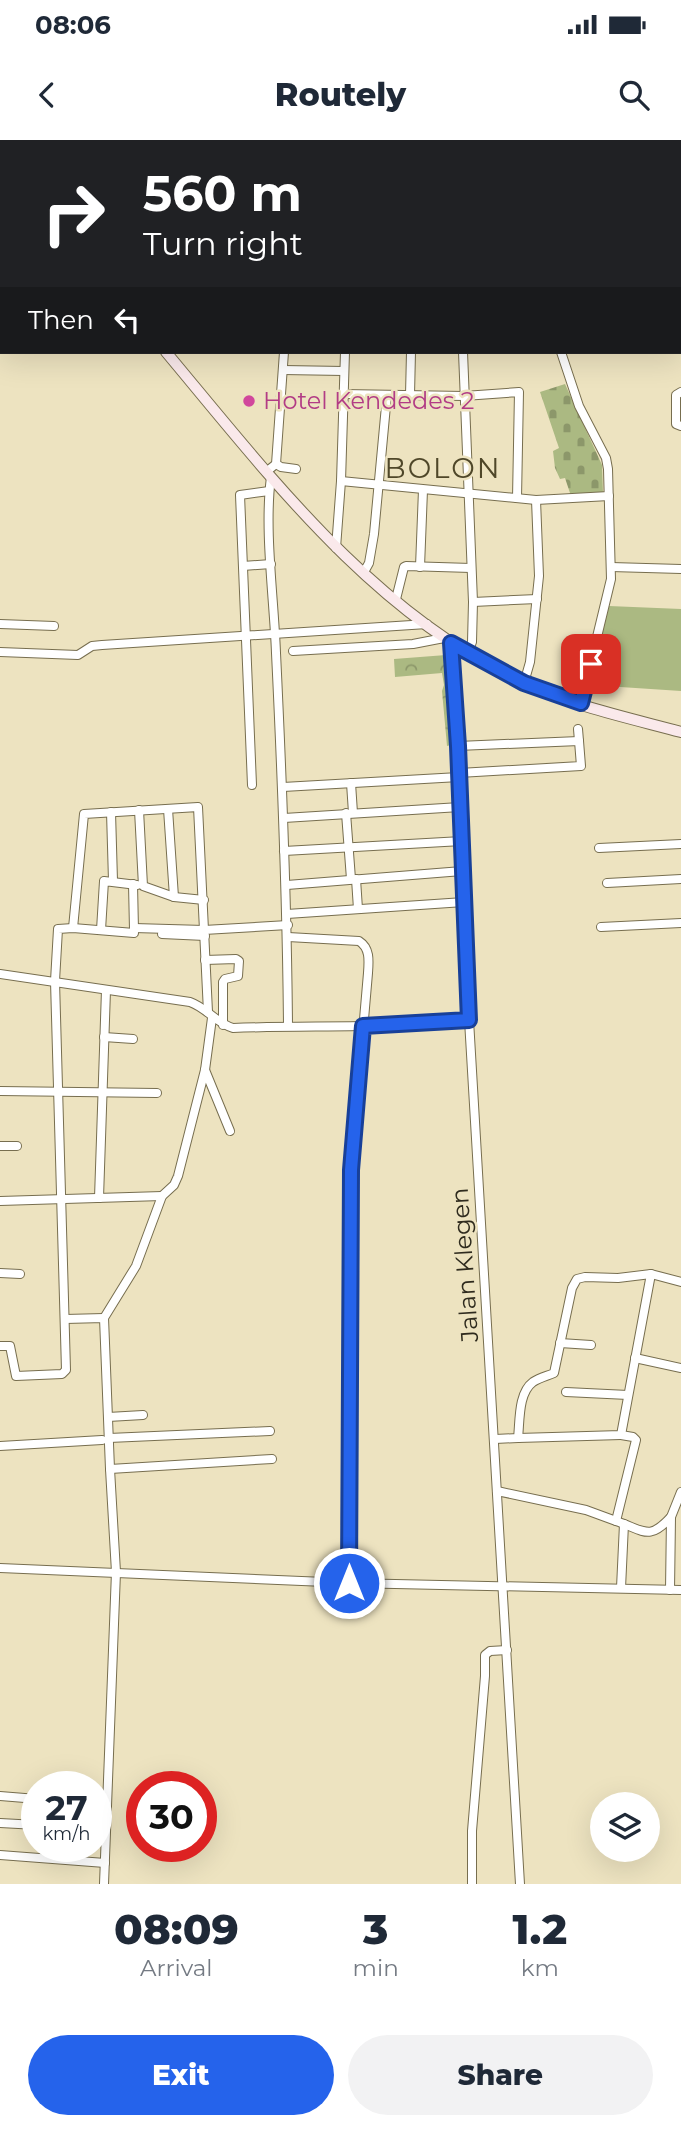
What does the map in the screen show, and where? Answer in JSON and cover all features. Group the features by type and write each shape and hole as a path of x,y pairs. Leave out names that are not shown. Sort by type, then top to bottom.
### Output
{"main road":[{"path":"168,354 269,475 336,548 448,640 524,683 581,703 681,732"}],"street":[{"path":"284,354 276,464 269,475 269,491 287,884 288,1026"},
{"path":"336,548 345,354"},
{"path":"410,395 411,354"},
{"path":"463,354 473,602 472,642 468,652"},
{"path":"562,354 579,406 607,463 609,496 609,591 581,703"},
{"path":"283,370 344,371"},
{"path":"343,394 464,396 519,392 517,498"},
{"path":"681,392 676,395 676,424 681,426"},
{"path":"364,572 369,564 374,534 387,395"},
{"path":"276,464 296,469"},
{"path":"341,481 536,500 609,496"},
{"path":"420,567 423,490"},
{"path":"253,785 240,494 269,491"},
{"path":"524,683 530,662 537,599 539,555 536,500"},
{"path":"243,566 271,564"},
{"path":"396,599 404,567 471,568"},
{"path":"611,567 681,569"},
{"path":"473,602 537,599"},
{"path":"0,624 54,626"},
{"path":"0,652 78,655 92,646 102,645 427,624"},
{"path":"293,651 448,640"},
{"name":"Jalan Klegen","path":"448,640 458,746 469,1020 520,1884"},
{"path":"578,729 582,776"},
{"path":"458,746 579,741"},
{"path":"283,788 581,766"},
{"path":"351,783 348,846 358,909"},
{"path":"284,818 460,807"},
{"path":"73,928 82,817 86,813 200,808 205,960 210,1015 205,1070 178,1176 174,1185 162,1196 136,1266 104,1318 108,1417 106,1439 116,1572 104,1884"},
{"path":"168,809 174,897"},
{"path":"139,810 143,886"},
{"path":"111,812 113,881"},
{"path":"284,851 462,841"},
{"path":"599,848 681,844"},
{"path":"287,884 463,871"},
{"path":"607,883 681,879"},
{"path":"101,930 103,882 133,884 174,897 204,900"},
{"path":"133,884 134,930"},
{"path":"287,914 464,902"},
{"path":"601,927 681,923"},
{"path":"0,1346 10,1346 16,1376 62,1374 66,1370 57,1093 55,981 58,929 204,933 288,925"},
{"path":"288,937 359,941 368,954 351,1170 349,1583"},
{"path":"205,960 239,961 239,976 225,979 223,982 223,1025"},
{"path":"0,974 190,1002 223,1025 233,1028 363,1026 469,1020"},
{"path":"99,1198 106,990"},
{"path":"104,1037 133,1039"},
{"path":"205,1070 230,1131"},
{"path":"0,1091 157,1093"},
{"path":"0,1146 17,1146"},
{"path":"0,1201 162,1196"},
{"path":"0,1273 20,1274"},
{"path":"518,1437 526,1390 534,1382 554,1373 572,1288 577,1279 624,1278 651,1274 681,1282"},
{"path":"621,1435 651,1274"},
{"path":"65,1319 104,1318"},
{"path":"560,1343 591,1345"},
{"path":"635,1358 681,1367"},
{"path":"566,1392 628,1395"},
{"path":"108,1417 143,1415"},
{"path":"0,1446 270,1431"},
{"path":"495,1439 621,1435 634,1437 636,1440 620,1522 621,1588"},
{"path":"110,1469 272,1459"},
{"path":"497,1491 586,1510 654,1532 676,1513"},
{"path":"670,1590 676,1546 676,1513 681,1492"},
{"path":"0,1568 349,1583 681,1590"},
{"path":"472,1884 472,1831 485,1654 507,1650"},
{"path":"0,1796 21,1798"},
{"path":"0,1823 21,1824"},
{"path":"0,1855 106,1863"}],"green space":[{"path":"565,384 602,465 603,493 571,496 565,478 560,479 555,468 553,451 559,448 540,392"},
{"path":"609,606 681,609 681,691 590,685"},
{"path":"446,655 454,720 451,725 451,745 447,746 442,673 395,677 394,659"}],"place":[{"name":"Hotel Kendedes 2","path":"249,401"}],"district":[{"name":"BOLON","path":"443,468"}],"route":[{"path":"349,1583 351,1170 363,1026 367,1028 469,1020 451,643 524,683 581,703 591,664"}]}
